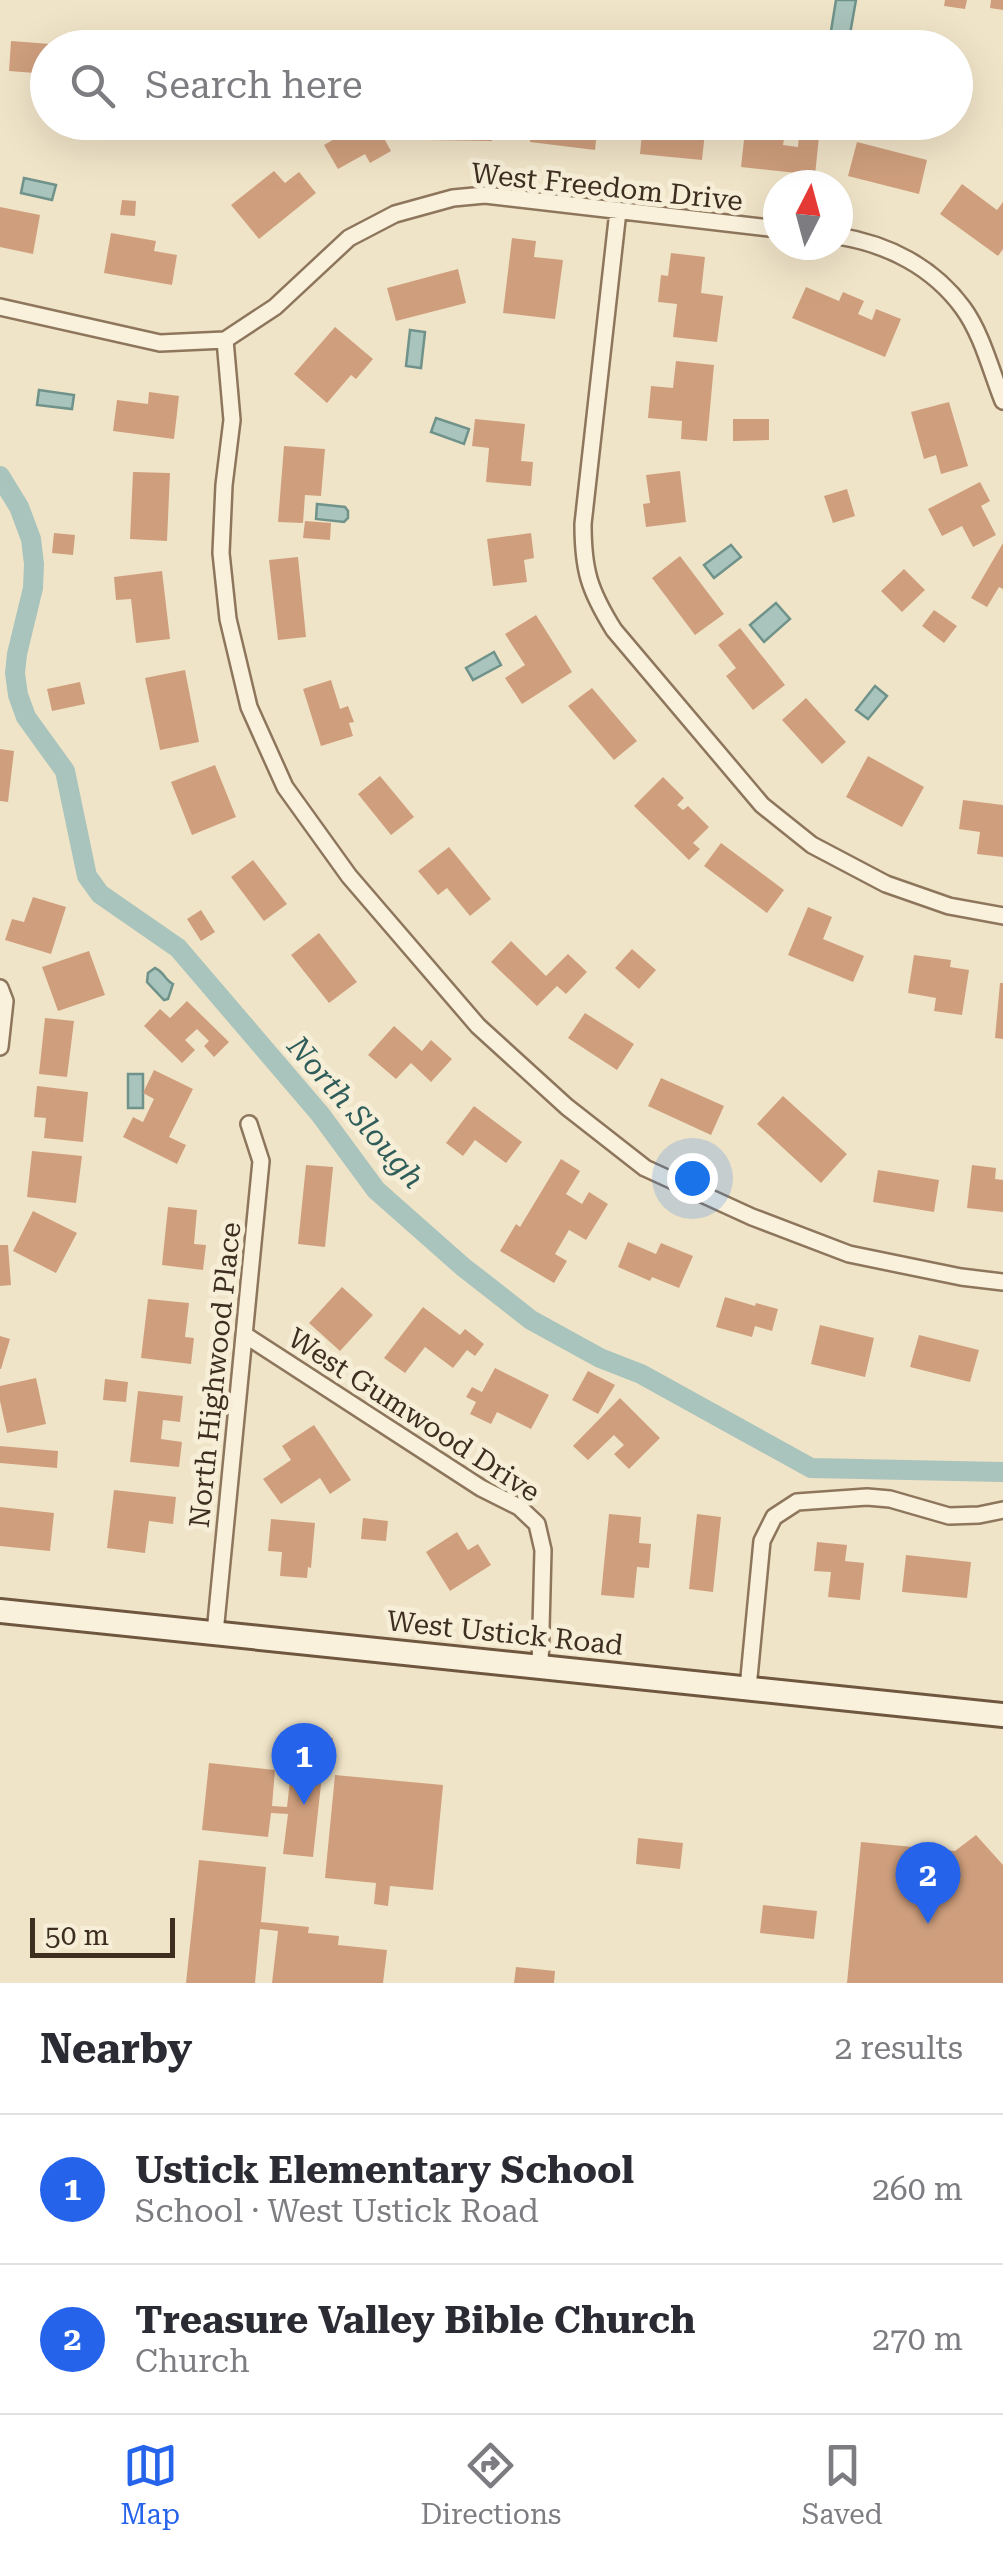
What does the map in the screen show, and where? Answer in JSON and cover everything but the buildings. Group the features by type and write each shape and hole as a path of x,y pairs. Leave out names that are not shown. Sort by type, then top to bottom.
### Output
{"main road":[{"name":"West Ustick Road","path":"0,1611 1003,1714"}],"street":[{"name":"West Freedom Drive","path":"225,340 275,307 349,238 395,214 453,198 485,196 763,227"},
{"path":"618,212 583,524 588,582 599,606 614,630 762,804 812,845 886,884 950,906 1003,916"},
{"path":"853,240 896,251 936,278 964,310 1003,401"},
{"path":"0,307 160,343 225,340 232,420 224,485 222,553 228,619 249,707 284,787 349,876 478,1026 567,1107 646,1168 849,1254 1003,1282"},
{"path":"0,988 5,1002 0,1047"},
{"name":"North Highwood Place","path":"215,1633 261,1161 249,1124"},
{"name":"West Gumwood Drive","path":"245,1335 481,1488 519,1507 536,1524 543,1550 540,1667"},
{"path":"748,1688 762,1541 774,1517 797,1502 868,1498 949,1516 1003,1510"}],"water":[{"path":"836,0 856,0 851,30 831,30"},
{"path":"24,178 56,185 52,200 21,193"},
{"path":"410,330 425,332 421,368 406,366"},
{"path":"39,390 74,395 72,409 37,405"},
{"path":"436,418 469,429 464,444 431,432"},
{"path":"317,504 345,507 348,518 344,522 316,519"},
{"path":"731,545 741,557 714,578 704,565"},
{"path":"776,603 790,619 764,642 750,625"},
{"path":"494,652 501,665 473,680 466,668"},
{"path":"875,686 887,696 868,719 856,710"},
{"path":"155,968 173,984 168,999 164,1000 147,982 148,973"},
{"path":"128,1074 143,1074 143,1108 128,1108"}],"waterway":[{"name":"North Slough","path":"0,476 19,507 31,539 34,564 33,588 17,654 18,695 26,717 65,771 87,876 100,894 178,948 320,1114 376,1190 531,1320 600,1358 641,1374 811,1468 1003,1472"}],"place":[{"name":"Ustick Elementary School","path":"304,1805"},
{"name":"Treasure Valley Bible Church","path":"928,1924"}]}
